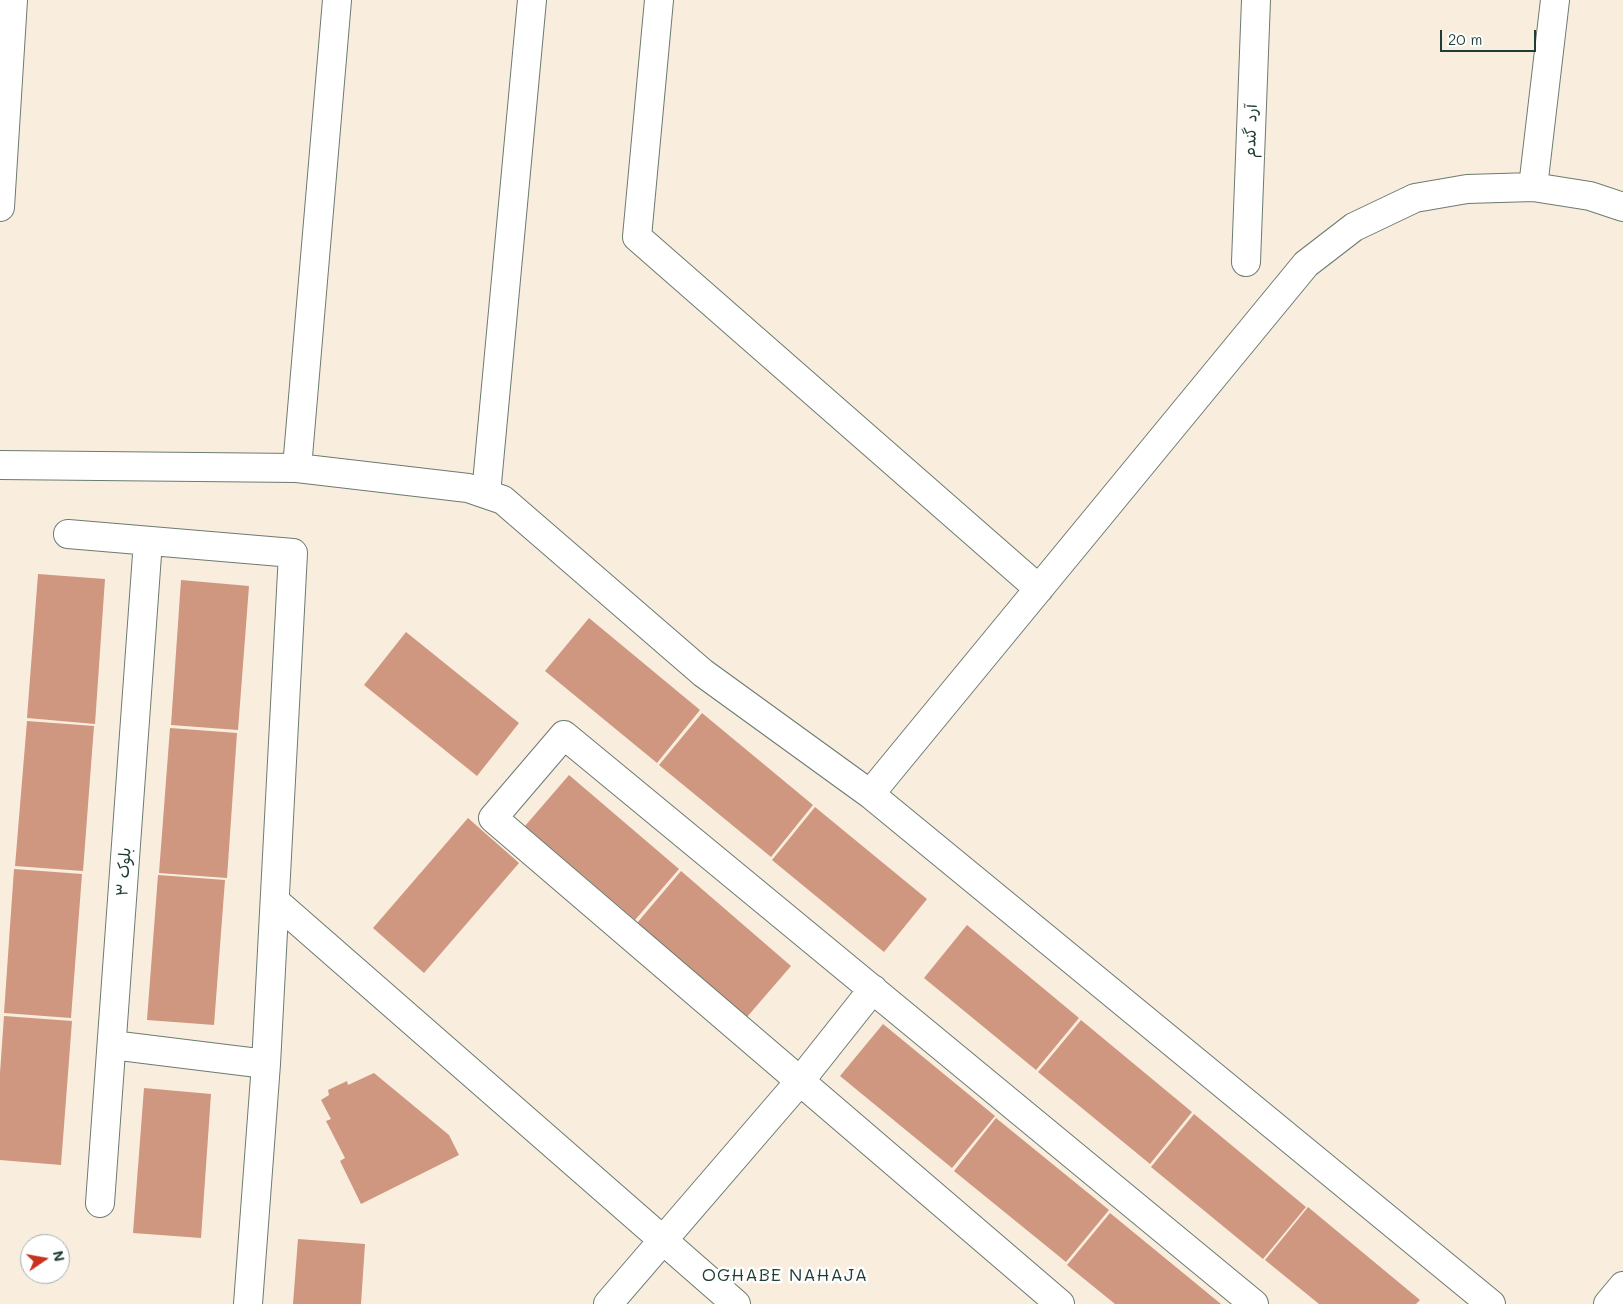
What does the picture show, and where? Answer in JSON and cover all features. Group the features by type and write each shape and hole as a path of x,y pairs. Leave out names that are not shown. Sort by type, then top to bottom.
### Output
{"street":[{"path":"0,206 13,0"},
{"path":"297,468 337,0"},
{"path":"486,494 532,0"},
{"path":"659,0 637,237 1039,589"},
{"name":"آرد گندم","path":"1246,262 1256,0"},
{"path":"1533,186 1555,0"},
{"path":"870,794 1306,264 1354,227 1414,198 1467,189 1533,186 1590,196 1623,207"},
{"path":"0,465 297,468 468,488 503,500 703,674 870,794 1491,1304"},
{"path":"68,534 293,553 266,1064 248,1304"},
{"name":"بلوک ۳","path":"100,1203 148,541"},
{"path":"1060,1304 493,818 564,735 1254,1304"},
{"path":"275,901 736,1304"},
{"path":"608,1304 800,1080 873,989"},
{"path":"112,1045 266,1064"},
{"path":"1608,1304 1623,1286"}],"building":[{"path":"38,574 105,579 95,724 27,718"},
{"path":"181,580 249,586 238,730 171,725"},
{"path":"589,618 700,710 657,763 545,671"},
{"path":"406,632 519,723 477,776 364,685"},
{"path":"702,713 813,805 771,857 659,765"},
{"path":"27,721 94,726 83,871 15,866"},
{"path":"170,728 237,733 227,878 159,873"},
{"path":"569,775 679,869 635,920 525,826"},
{"path":"815,807 927,899 884,952 772,860"},
{"path":"468,818 519,863 424,973 373,928"},
{"path":"14,869 82,874 71,1018 4,1013"},
{"path":"681,871 791,966 747,1017 637,923"},
{"path":"158,875 225,880 214,1025 147,1020"},
{"path":"967,925 1079,1018 1036,1070 924,978"},
{"path":"4,1016 72,1021 61,1165 0,1160 0,1073"},
{"path":"1081,1020 1192,1112 1150,1164 1038,1072"},
{"path":"883,1024 995,1116 952,1168 840,1076"},
{"path":"374,1073 449,1135 459,1155 361,1204 340,1161 345,1158 326,1121 331,1119 321,1100 329,1095 328,1090 347,1081 348,1085"},
{"path":"144,1088 211,1094 201,1238 133,1233"},
{"path":"1194,1114 1306,1207 1263,1259 1151,1167"},
{"path":"996,1118 1109,1210 1066,1262 954,1171"},
{"path":"1308,1207 1420,1300 1416,1304 1319,1304 1265,1260"},
{"path":"1110,1213 1221,1304 1115,1304 1067,1265"},
{"path":"298,1239 365,1244 361,1304 293,1304"}],"district":[{"name":"OGHABE NAHAJA","path":"785,1275"}]}
